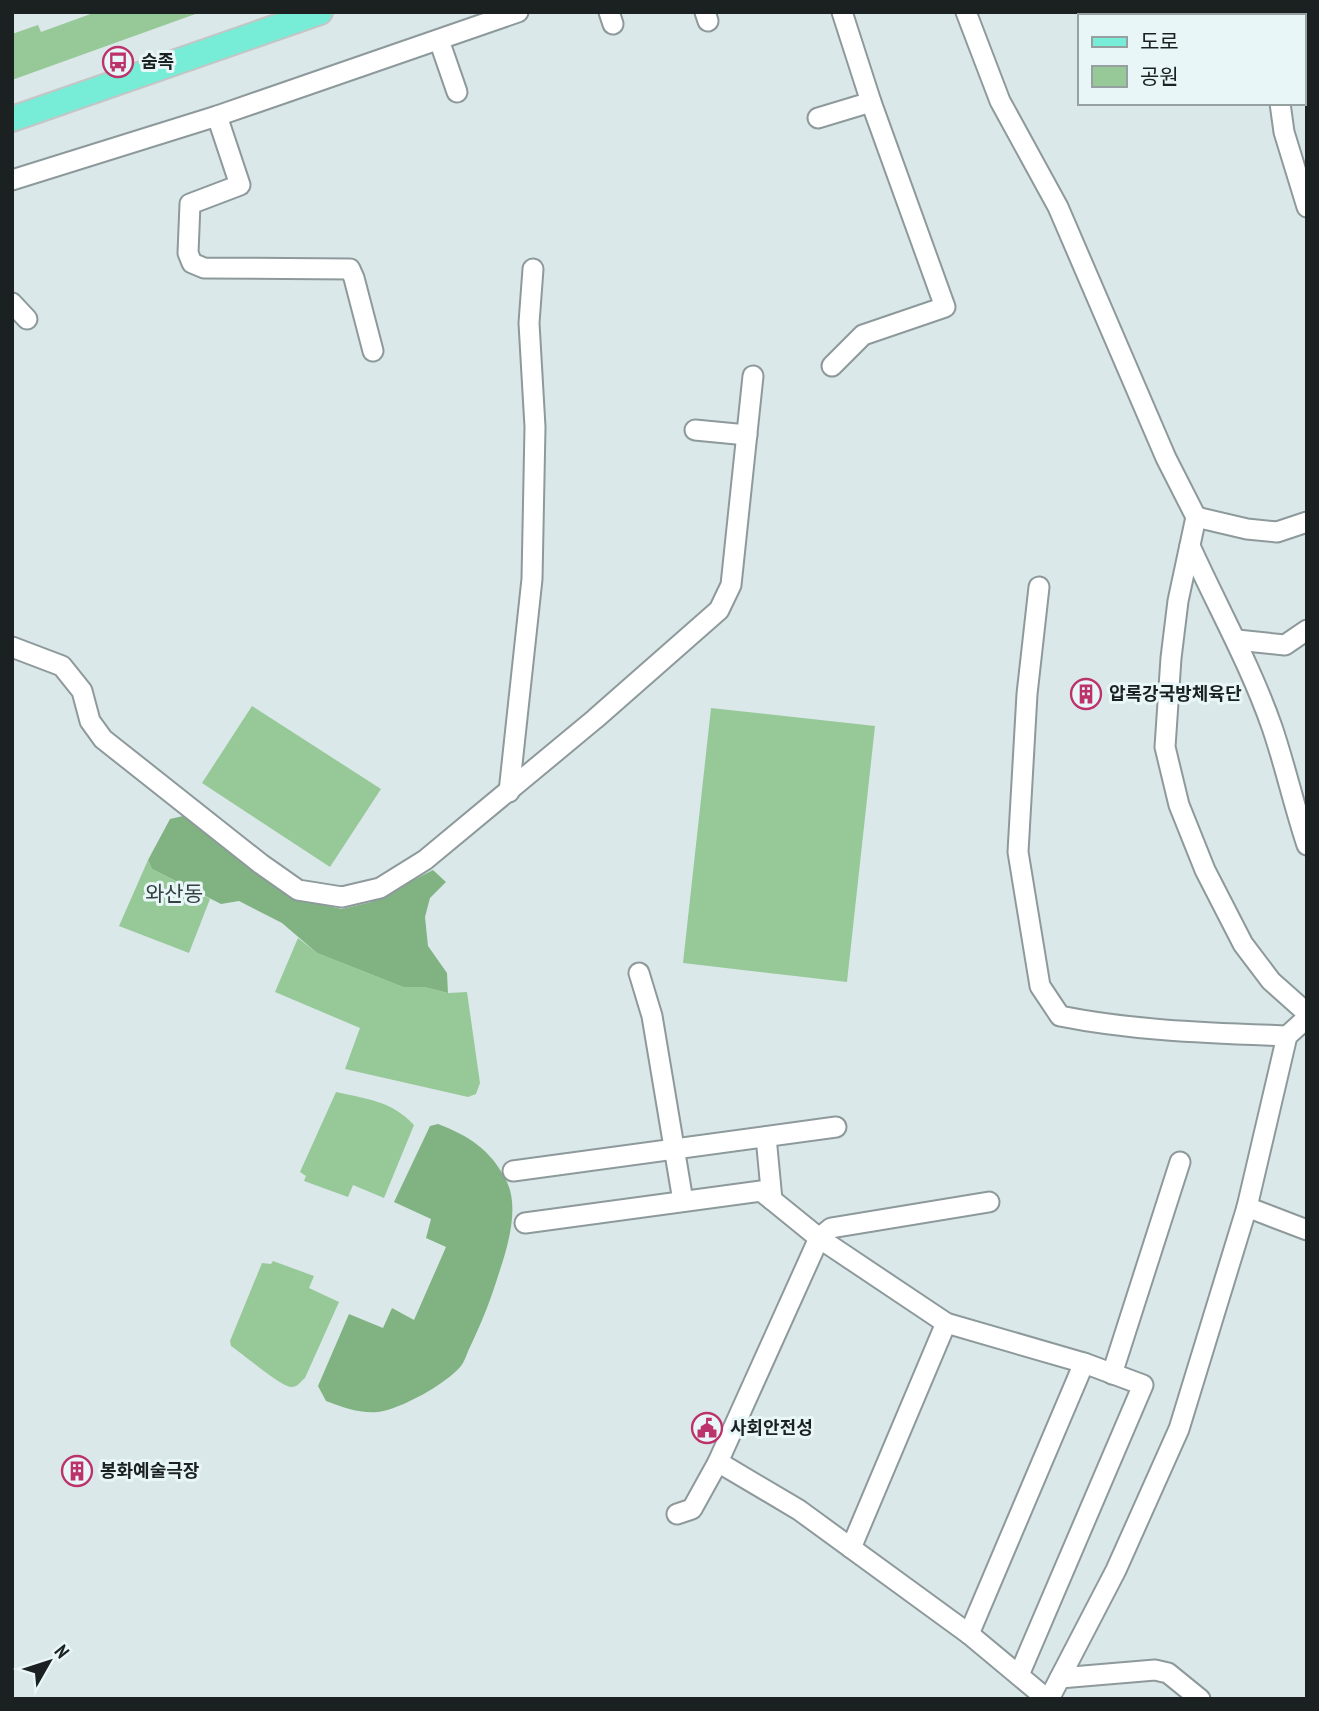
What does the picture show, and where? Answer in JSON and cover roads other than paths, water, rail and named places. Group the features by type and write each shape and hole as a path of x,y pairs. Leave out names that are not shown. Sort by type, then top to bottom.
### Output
{"main road":[{"path":"12,119 320,12"}],"street":[{"path":"12,180 217,116 518,12"},
{"path":"832,366 863,335 945,307 871,102 842,12"},
{"path":"718,1461 799,1510 970,1634 1048,1699 1116,1570 1179,1429 1247,1208 1287,1036 1307,1015 1271,981 1243,944 1205,870 1178,805 1165,747 1178,601 1196,517 1166,458 1058,207 1000,101 972,16"},
{"path":"439,40 457,92"},
{"path":"817,118 871,102"},
{"path":"1280,105 1284,132 1307,207"},
{"path":"217,116 240,185 190,204 188,253 192,263 204,268 350,270 373,351"},
{"path":"509,792 533,579 536,427 529,323 533,269"},
{"path":"12,303 27,319"},
{"path":"12,647 62,666 82,691 90,721 103,739 298,890 342,897 380,888 425,860 509,792 719,610 731,585 753,376"},
{"path":"695,430 747,435"},
{"path":"1196,517 1247,529 1277,532 1307,522"},
{"path":"1189,546 1237,640 1272,727 1307,845"},
{"path":"1039,587 1027,694 1018,852 1040,986 1060,1017 1093,1023 1196,1032 1287,1036"},
{"path":"1237,640 1285,645 1307,630"},
{"path":"639,973 652,1016 684,1202"},
{"path":"513,1171 836,1127"},
{"path":"766,1137 772,1200"},
{"path":"1112,1374 1181,1162"},
{"path":"525,1223 761,1191 819,1238 946,1322 1084,1363 1143,1385 1019,1675"},
{"path":"677,1514 692,1509 718,1461 819,1238 831,1228 989,1202"},
{"path":"1247,1208 1307,1230"},
{"path":"851,1548 946,1322"},
{"path":"970,1634 1084,1363"},
{"path":"1060,1678 1155,1670 1168,1673 1200,1699"}],"place":[{"name":"숨족","path":"118,62"},
{"name":"압록강국방체육단","path":"1086,694"},
{"name":"사회안전성","path":"707,1428"},
{"name":"봉화예술극장","path":"77,1471"}],"district":[{"name":"와산동","path":"174,894"}]}
